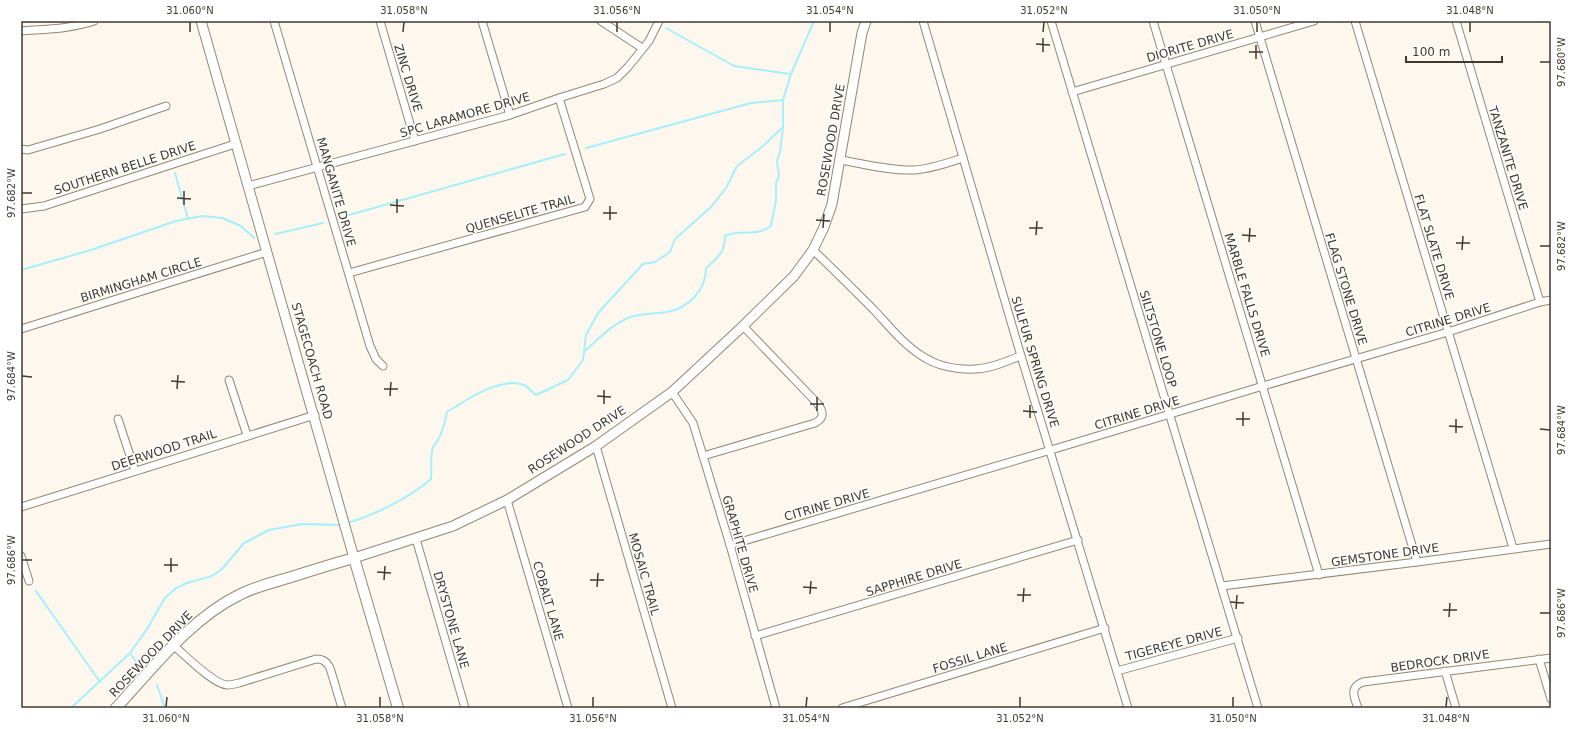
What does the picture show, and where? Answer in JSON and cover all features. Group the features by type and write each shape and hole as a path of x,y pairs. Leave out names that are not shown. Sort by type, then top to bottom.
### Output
{"main road":[{"name":"ROSEWOOD DRIVE","path":"116,708 174,646 208,614 238,595 354,558"},
{"name":"STAGECOACH ROAD","path":"354,558 398,708"}],"street":[{"path":"21,31 60,29 94,21"},
{"name":"STAGECOACH ROAD","path":"201,21 235,144 340,504 354,558"},
{"name":"MANGANITE DRIVE","path":"274,21 370,346 376,359 383,366"},
{"name":"ZINC DRIVE","path":"380,21 415,140"},
{"path":"482,21 510,115"},
{"path":"601,21 642,48"},
{"name":"SPC LARAMORE DRIVE","path":"248,186 510,115 604,84 617,78 649,41 659,21"},
{"name":"ROSEWOOD DRIVE","path":"354,558 453,526 507,500 596,446 672,392 794,276 813,250 824,227 832,204 841,160 862,33 866,21"},
{"name":"SULFUR SPRING DRIVE","path":"923,21 1021,356 1051,450 1128,708"},
{"name":"SILTSTONE LOOP","path":"1051,21 1258,708"},
{"name":"MARBLE FALLS DRIVE","path":"1154,21 1319,575"},
{"name":"FLAG STONE DRIVE","path":"1255,21 1417,562"},
{"name":"DIORITE DRIVE","path":"1072,92 1314,21"},
{"name":"FLAT SLATE DRIVE","path":"1355,21 1513,548"},
{"name":"TANZANITE DRIVE","path":"1456,21 1540,302"},
{"name":"QUENSELITE TRAIL","path":"349,273 586,207 590,199 559,98"},
{"path":"21,149 28,150 100,129 166,106"},
{"name":"SOUTHERN BELLE DRIVE","path":"21,209 44,206 235,144"},
{"path":"841,160 895,169 914,170 930,168 963,158"},
{"path":"813,250 841,276 907,346 923,357 939,364 956,368 975,369 988,368 1021,356"},
{"name":"BIRMINGHAM CIRCLE","path":"21,329 267,252"},
{"name":"CITRINE DRIVE","path":"730,545 1355,358 1448,332 1540,302 1551,300"},
{"path":"703,456 815,423 820,420 822,416 822,410 818,404 743,326"},
{"path":"229,380 248,435"},
{"name":"GRAPHITE DRIVE","path":"672,392 693,423 730,545 776,708"},
{"name":"DEERWOOD TRAIL","path":"21,507 314,415"},
{"path":"118,419 135,471"},
{"name":"MOSAIC TRAIL","path":"596,446 672,708"},
{"name":"COBALT LANE","path":"507,500 568,708"},
{"name":"DRYSTONE LANE","path":"416,538 465,708"},
{"name":"SAPPHIRE DRIVE","path":"755,636 1078,540"},
{"name":"GEMSTONE DRIVE","path":"1222,586 1319,575 1551,544"},
{"path":"21,556 29,581"},
{"name":"FOSSIL LANE","path":"842,708 1105,628"},
{"name":"TIGEREYE DRIVE","path":"1117,671 1238,638"},
{"path":"174,646 205,673 218,682 226,685 239,683 316,659 322,659 327,662 330,668 342,708"},
{"name":"BEDROCK DRIVE","path":"1358,708 1354,696 1354,688 1357,684 1363,682 1551,658"},
{"path":"1539,659 1551,699"},
{"path":"1445,671 1456,708"}],"waterway":[{"path":"347,523 368,516 391,505 423,486 431,479 432,450 438,441 445,423 447,412 474,396 495,386 515,383 524,385 536,395 568,380 583,360 586,335 598,313 643,264 655,262 670,252 675,239 711,207 726,188 737,166 762,147 783,127 783,100 791,74 814,21"},
{"path":"666,28 734,66 790,74"},
{"path":"586,148 751,103 783,100"},
{"path":"586,350 612,327 630,317 667,312 682,307 695,297 699,291 703,284 706,268 717,258 724,247 725,236 737,233 760,231 771,226 776,200 776,183 779,176 777,161 780,152 783,127"},
{"path":"342,217 565,154"},
{"path":"175,173 188,219"},
{"path":"21,270 91,250 176,221 202,216 222,218 241,226 254,238"},
{"path":"275,234 323,223"},
{"path":"71,708 130,653 147,629 165,598 176,588 187,583 212,576 222,569 244,543 269,530 302,524 341,525"},
{"path":"36,591 100,682"},
{"path":"130,653 136,662"},
{"path":"157,685 165,708"}]}
